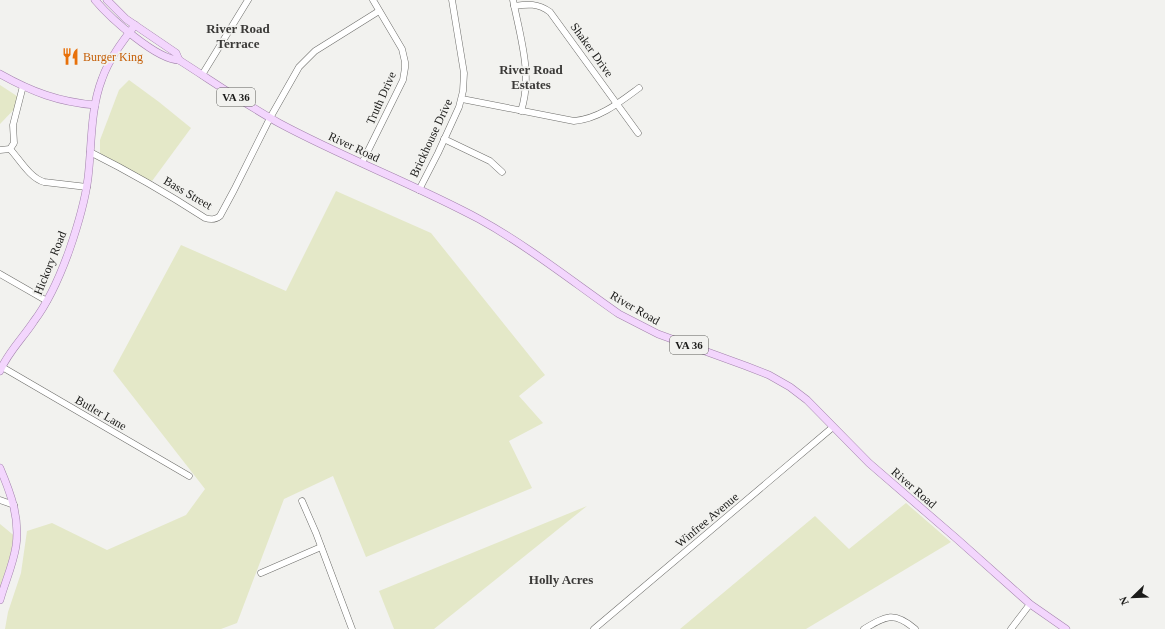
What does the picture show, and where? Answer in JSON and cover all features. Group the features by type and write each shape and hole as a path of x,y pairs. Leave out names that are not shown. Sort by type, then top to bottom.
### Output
{"main road":[{"name":"River Road","path":"95,0 129,33 171,60 179,60 270,118 306,137 478,218 510,237 633,322 658,334 780,380 807,400 869,463 1030,604 1066,629"},
{"name":"River Road","path":"107,0 134,25 176,52 179,60"},
{"path":"0,74 22,86 60,100 95,105 104,72 114,54 134,25"},
{"name":"Hickory Road","path":"1,369 11,351 32,325 47,301 59,279 70,250 87,187 95,105"},
{"path":"0,468 14,505 17,522 16,546 0,600"}],"street":[{"path":"202,75 248,0"},
{"name":"Truth Drive","path":"362,163 395,98 403,80 405,68 402,49 373,0"},
{"name":"Brickhouse Drive","path":"419,190 462,99 464,73 452,0"},
{"path":"514,3 526,73 526,93 521,111"},
{"name":"Shaker Drive","path":"514,3 536,4 550,12 638,133"},
{"path":"270,118 304,60 315,51 379,11"},
{"path":"10,150 14,143 13,125 22,86"},
{"path":"462,99 567,121 581,121 594,117 617,104 639,88"},
{"name":"Bass Street","path":"90,152 120,167 205,218 213,219 220,216 270,118"},
{"path":"444,139 490,160 502,172"},
{"path":"0,150 10,150 39,180 44,182 87,187"},
{"path":"0,274 47,301"},
{"name":"Butler Lane","path":"1,369 189,476"},
{"name":"Winfree Avenue","path":"594,629 833,427"},
{"path":"0,500 14,505"},
{"path":"302,501 352,629"},
{"path":"261,573 321,547"},
{"path":"1011,629 1030,604"},
{"path":"864,629 879,620 892,617 904,620 915,629"}],"green space":[{"path":"129,80 191,128 152,181 120,170 100,153 100,140 119,90"},
{"path":"0,85 23,100 0,124"},
{"path":"336,191 431,233 545,375 519,396 543,423 509,441 532,488 366,557 333,476 284,499 237,623 221,629 5,629 8,612 21,573 27,531 52,523 107,550 186,515 205,489 113,371 181,245 286,291"},
{"path":"906,503 951,542 806,629 680,629 815,516 849,549"},
{"path":"587,506 434,629 394,629 379,591"},
{"path":"0,524 17,538 0,600"}],"place":[{"name":"Burger King","path":"70,57"}],"district":[{"name":"River Road Terrace","path":"238,36"},
{"name":"River Road Estates","path":"531,76"},
{"name":"Holly Acres","path":"561,579"}]}
